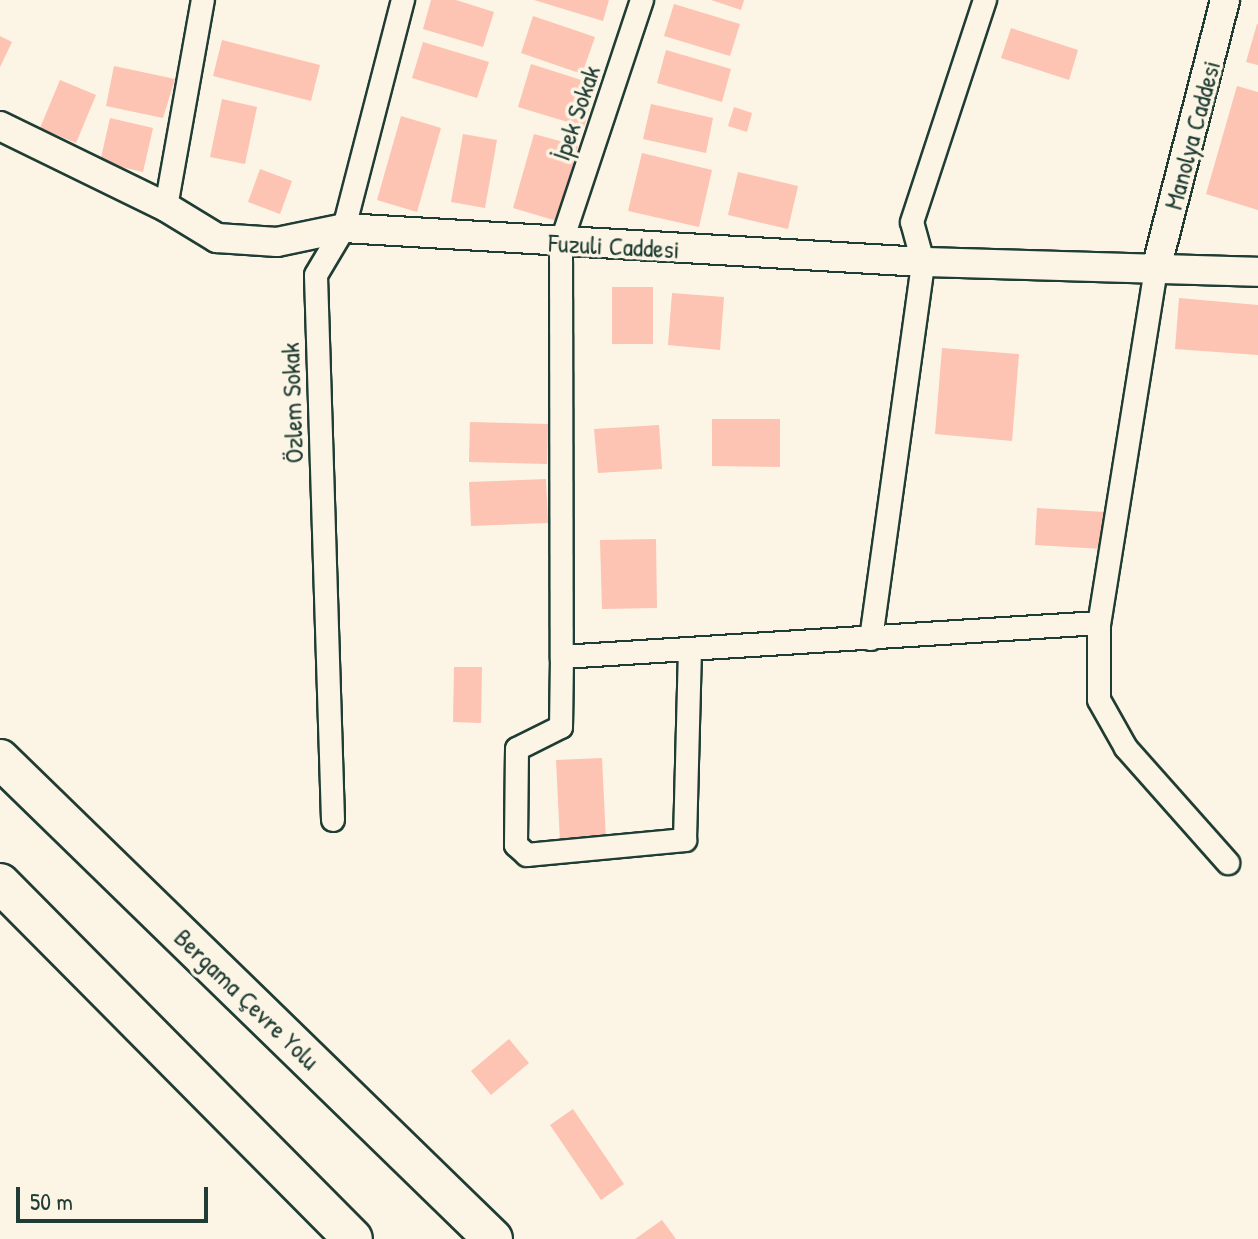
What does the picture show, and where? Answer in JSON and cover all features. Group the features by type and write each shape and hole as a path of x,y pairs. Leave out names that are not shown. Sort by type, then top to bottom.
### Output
{"highway":[{"name":"Bergama Çevre Yolu","path":"0,759 493,1239"},
{"path":"0,883 353,1239"}],"street":[{"path":"166,207 203,0"},
{"name":"Özlem Sokak","path":"333,820 316,275 344,228 403,0"},
{"name":"İpek Sokak","path":"642,0 561,243 561,727 517,749 516,845 527,855 685,840 690,650"},
{"path":"871,639 923,262 912,222 985,0"},
{"name":"Manolya Caddesi","path":"1156,269 1225,0"},
{"name":"Fuzuli Caddesi","path":"0,126 166,207 217,238 277,242 344,228 923,262 1258,272"},
{"path":"1156,269 1099,623 1099,700 1126,748 1228,863"},
{"path":"562,657 1099,623"}],"building":[{"path":"431,0 456,0 494,12 483,47 423,29"},
{"path":"534,0 609,0 603,21"},
{"path":"711,0 744,0 741,10"},
{"path":"674,4 740,24 730,56 664,36"},
{"path":"533,16 595,37 582,74 521,53"},
{"path":"1258,24 1258,65 1246,62"},
{"path":"1011,28 1078,50 1069,80 1001,58"},
{"path":"0,36 12,42 0,67"},
{"path":"222,40 320,65 311,101 213,76"},
{"path":"423,42 489,62 477,98 412,78"},
{"path":"666,50 731,69 722,102 657,83"},
{"path":"531,64 597,85 584,127 518,107"},
{"path":"114,66 175,79 163,118 106,106"},
{"path":"60,80 96,95 76,143 40,128"},
{"path":"1237,86 1258,92 1258,210 1206,194"},
{"path":"222,99 257,107 245,164 210,157"},
{"path":"651,104 713,118 706,153 643,139"},
{"path":"734,107 752,113 747,132 728,126"},
{"path":"401,116 441,128 417,212 377,200"},
{"path":"110,118 153,128 143,172 100,162"},
{"path":"463,134 497,140 485,208 451,202"},
{"path":"534,134 578,146 557,221 513,208"},
{"path":"642,153 712,170 699,227 628,211"},
{"path":"260,169 292,181 280,214 248,202"},
{"path":"738,172 798,186 788,229 728,215"},
{"path":"612,287 653,287 653,344 612,344"},
{"path":"672,293 724,297 720,350 668,345"},
{"path":"1179,298 1258,305 1258,355 1175,349"},
{"path":"942,348 1019,354 1012,441 935,434"},
{"path":"712,419 780,419 780,467 712,466"},
{"path":"470,422 548,424 547,464 469,462"},
{"path":"659,425 662,469 598,473 594,429"},
{"path":"546,479 548,523 471,526 469,482"},
{"path":"1037,508 1105,512 1103,549 1035,545"},
{"path":"656,539 657,608 602,609 600,540"},
{"path":"454,667 482,667 481,723 453,722"},
{"path":"602,758 606,840 560,842 556,760"},
{"path":"509,1039 529,1063 491,1095 471,1071"},
{"path":"573,1109 624,1184 601,1200 550,1125"},
{"path":"662,1220 676,1239 635,1239"}]}
